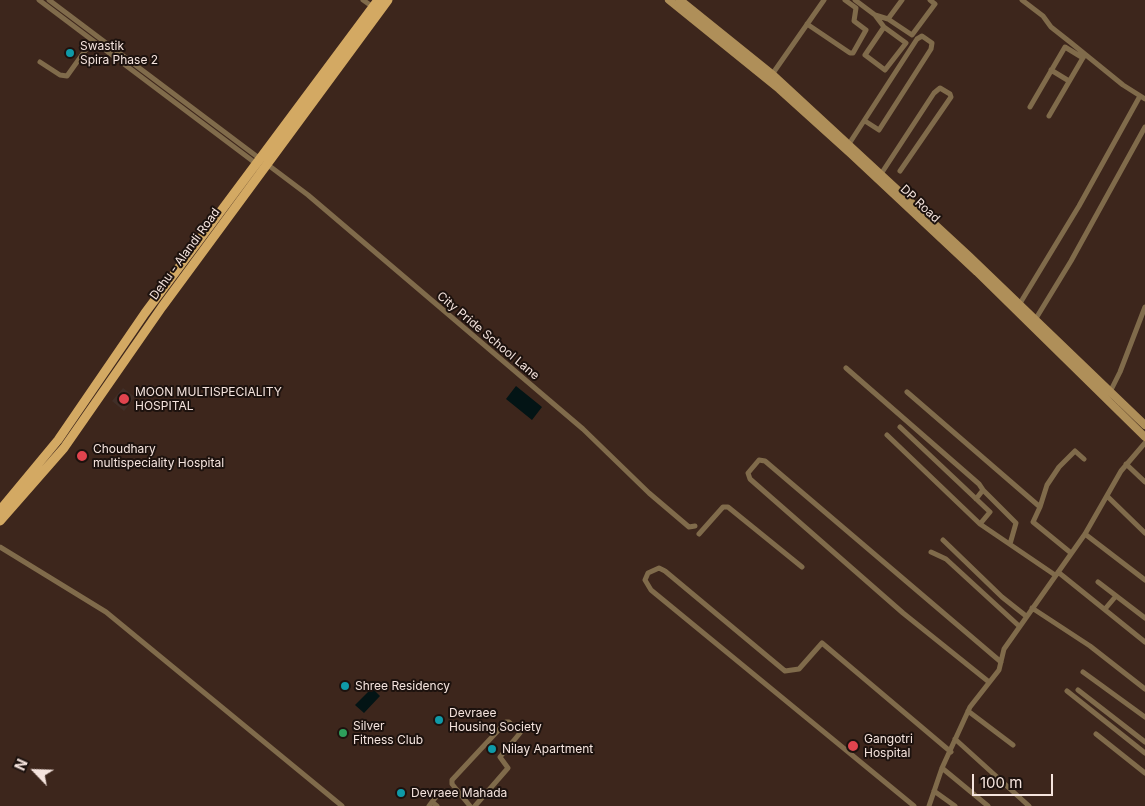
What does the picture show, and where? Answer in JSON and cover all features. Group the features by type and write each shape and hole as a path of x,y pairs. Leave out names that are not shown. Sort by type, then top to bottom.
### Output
{"main road":[{"name":"Dehu - Alandi Road","path":"0,510 58,440 145,313 388,0"},
{"name":"Dehu - Alandi Road","path":"0,521 64,448 261,164 375,4"}],"street":[{"path":"39,0 261,164"},
{"path":"49,0 261,164"},
{"path":"363,0 375,4"},
{"name":"DP Road","path":"669,0 770,77"},
{"name":"DP Road","path":"680,0 770,77 847,147 978,272 1145,425"},
{"path":"770,77 824,0"},
{"path":"807,24 850,53 853,53 866,30 854,21 856,8 845,0"},
{"path":"855,0 875,15 884,27 906,43 885,70 865,55 884,27"},
{"path":"888,19 902,0"},
{"path":"875,15 888,19 912,35 935,4 930,0"},
{"path":"1019,305 1143,98 1084,56 1051,27 1043,16 1022,0"},
{"path":"847,147 917,39 922,36 932,43 931,49 879,130 865,121"},
{"path":"40,62 60,75 67,76 92,41"},
{"path":"1030,107 1066,47 1084,56"},
{"path":"1050,116 1084,56"},
{"path":"1051,70 1069,81"},
{"path":"881,174 934,93 940,88 950,94 951,98 900,171"},
{"path":"1035,320 1071,261 1145,126"},
{"name":"DP Road","path":"847,147 881,174 1035,320 1109,394 1145,437"},
{"name":"City Pride School Lane","path":"261,164 308,195 582,429 646,490 693,527"},
{"path":"1109,394 1145,307"},
{"path":"846,368 951,458 1016,523 1010,544"},
{"path":"908,392 1040,507"},
{"path":"900,427 990,512 980,524"},
{"path":"887,435 980,524 1105,609 1145,642"},
{"path":"929,806 942,768 951,752 968,711 999,670 1004,649 1085,534 1126,464 1145,443"},
{"path":"1071,553 1033,522 1047,485 1059,467 1075,452 1084,459"},
{"path":"989,682 896,607 750,479 748,473 759,460 766,461 1001,662"},
{"path":"1126,464 1145,482"},
{"path":"976,499 983,490"},
{"path":"1107,496 1145,533"},
{"path":"700,534 723,507 728,506 802,567"},
{"path":"1085,534 1145,580"},
{"path":"943,540 1002,597 1026,616"},
{"path":"0,548 106,612 342,806"},
{"path":"931,552 946,559 1019,626"},
{"path":"914,806 652,590 645,580 648,573 659,568 666,571 785,672 799,669 822,643 951,752"},
{"path":"1098,582 1145,618"},
{"path":"1105,609 1116,596"},
{"path":"1032,608 1090,646 1145,689"},
{"path":"1083,672 1145,717"},
{"path":"1078,690 1145,742"},
{"path":"1067,691 1145,753"},
{"path":"968,711 1013,745"},
{"path":"470,806 452,784 452,780 506,722 509,722 520,733 500,757 508,768 475,806"},
{"path":"1096,734 1145,773"},
{"path":"955,739 1029,806"},
{"path":"942,768 988,806"},
{"path":"437,806 430,804 440,792"},
{"path":"934,792 955,806"}],"shaded area":[{"path":"516,386 542,407 532,420 506,399"},
{"name":"MOON MULTISPECIALITY HOSPITAL","path":"123,388 135,397 124,411 112,401"},
{"path":"372,688 380,696 364,713 355,705"}],"place":[{"name":"Swastik Spira Phase 2","path":"70,53"},
{"name":"MOON MULTISPECIALITY HOSPITAL","path":"124,399"},
{"name":"Choudhary multispeciality Hospital","path":"82,456"},
{"name":"Shree Residency","path":"345,686"},
{"name":"Devraee Housing Society","path":"439,720"},
{"name":"Silver Fitness Club","path":"343,733"},
{"name":"Gangotri Hospital","path":"853,746"},
{"name":"Nilay Apartment","path":"492,749"},
{"name":"Devraee Mahada","path":"401,793"}]}
